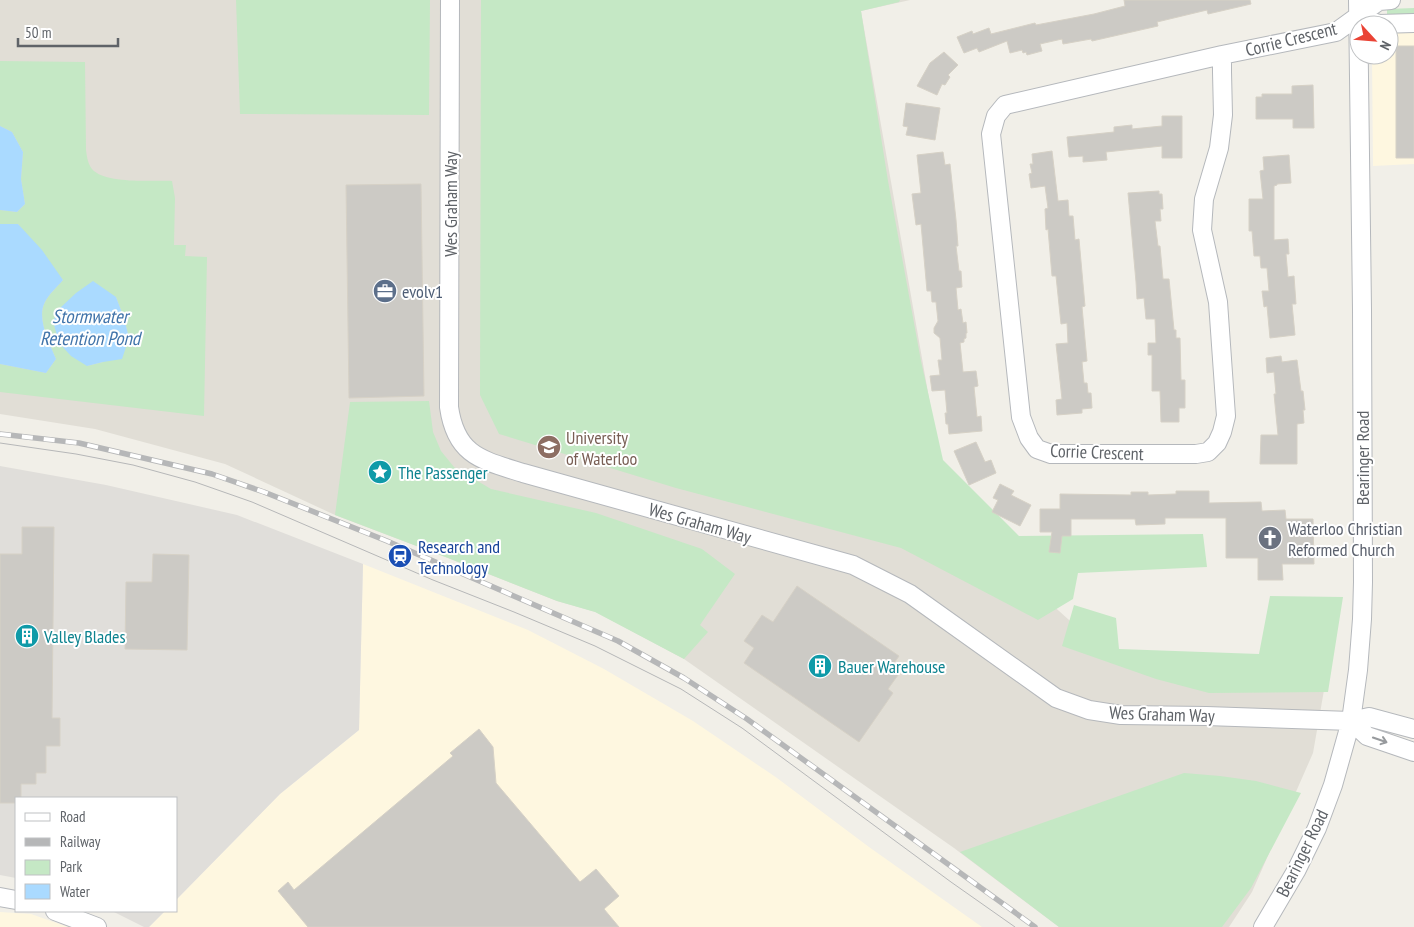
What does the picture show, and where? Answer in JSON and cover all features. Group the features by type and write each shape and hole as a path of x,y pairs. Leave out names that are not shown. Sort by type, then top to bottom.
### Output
{"street":[{"name":"Wes Graham Way","path":"450,0 449,408 451,421 458,438 475,456 523,473 853,565 910,594 1056,698 1089,710 1121,715 1351,721 1369,717 1414,729"},
{"name":"Corrie Crescent","path":"1222,55 1223,116 1219,148 1204,199 1202,230 1218,302 1221,340 1226,416 1217,443 1208,452 1196,454 1051,454 1037,449 1029,438 1021,417 991,134 996,116 1005,105 1222,55 1336,32 1358,8 1379,1 1392,0"},
{"name":"Bearinger Road","path":"1263,927 1296,871 1317,828 1333,785 1351,721 1358,670 1363,582 1358,8"},
{"path":"1358,8 1379,24 1414,23"},
{"path":"1351,721 1367,736 1414,752"},
{"path":"0,897 15,900"},
{"path":"58,912 97,927"}],"shaded area":[{"name":"University of Waterloo","path":"0,0 910,0 861,11 949,512 1109,656 1330,656 1313,753 1252,892 1229,927 1059,927 954,848 684,659 596,612 557,601 335,515 225,464 95,429 0,414"},
{"path":"1414,29 1414,164 1373,166 1372,65 1399,65 1399,30"},
{"path":"0,466 106,485 237,515 363,564 359,730 280,794 178,898 178,797 15,797 15,878 0,875"},
{"path":"363,564 528,630 604,669 693,721 777,778 869,847 982,927 149,927 164,912 178,912 178,898 280,794 359,730"},
{"path":"0,912 31,914 68,927 0,927"},
{"path":"114,912 164,912 149,927 144,927"}],"green space":[{"path":"236,0 430,0 429,115 240,114"},
{"path":"481,0 900,0 899,2 861,11 888,181 921,361 943,460 1019,536 1203,534 1207,567 1078,573 1073,599 1038,620 901,548 676,488 499,434 480,395"},
{"path":"1414,8 1414,17 1399,18 1399,15 1387,15 1387,9"},
{"path":"0,61 85,62 86,150 90,167 101,175 120,180 172,181 175,198 174,245 186,245 185,256 207,257 204,416 0,392 0,364 46,373 56,359 45,331 42,316 45,302 63,280 18,224 0,224 0,210 17,212 25,204 21,179 23,152 12,132 0,126","holes":["116,297 129,338 103,362 87,366"]},
{"path":"429,401 433,432 441,451 454,467 491,489 596,513 702,549 735,574 700,625 708,632 684,659 595,612 557,601 335,515 350,402"},
{"path":"1270,596 1343,597 1328,692 1209,693 1156,679 1062,646 1074,605 1116,618 1119,649 1259,654"},
{"path":"1184,773 1256,781 1301,793 1251,888 1222,927 1059,927 960,852"}],"water":[{"path":"0,126 12,132 23,152 21,179 25,204 17,212 0,210"},
{"name":"Stormwater Retention Pond","path":"0,224 18,224 42,250 63,280 49,296 43,308 42,316 45,331 56,359 46,373 0,364"},
{"name":"Stormwater Retention Pond","path":"93,281 116,297 129,338 122,359 87,366 71,356 59,343 53,321 59,309 76,293"}],"building":[{"path":"1124,0 1250,0 1251,4 1208,14 1207,10 1157,22 1158,26 1092,41 1091,39 1063,44 1062,39 1040,44 1042,51 1027,55 1022,50 1010,53 1007,41 979,52 977,48 964,53 957,37 972,31 973,34 989,28 991,34 1035,23 1036,25 1094,14 1125,6"},
{"path":"1399,46 1414,46 1414,158 1396,158 1396,65 1399,65"},
{"path":"944,52 958,65 948,75 950,77 945,85 942,84 937,95 917,86 930,63"},
{"path":"1313,85 1314,128 1293,128 1293,119 1256,119 1256,97 1262,97 1262,94 1292,94 1292,86"},
{"path":"906,103 940,108 935,140 906,135 908,127 903,126"},
{"path":"1162,116 1182,116 1182,158 1162,158 1162,146 1106,152 1107,160 1083,162 1083,156 1069,157 1067,137 1114,132 1114,127 1132,125 1132,129 1162,126"},
{"path":"1052,151 1058,201 1068,200 1069,216 1073,216 1075,240 1079,239 1085,306 1082,307 1087,361 1082,362 1084,383 1087,383 1088,393 1091,393 1092,408 1082,409 1082,413 1057,415 1056,400 1062,399 1056,344 1068,343 1067,323 1061,324 1056,276 1052,276 1048,229 1046,230 1045,209 1048,208 1045,186 1031,188 1029,174 1032,173 1030,164 1033,164 1032,154"},
{"path":"943,152 945,165 950,164 958,246 956,246 959,271 961,271 962,287 956,288 958,310 961,309 963,323 966,322 967,333 964,342 960,343 963,372 976,371 978,386 974,387 977,417 981,416 982,431 949,434 945,413 947,413 945,390 932,391 930,376 940,375 938,360 942,360 940,338 934,333 934,328 938,321 936,302 932,302 931,291 927,291 921,224 916,225 912,194 921,193 917,155"},
{"path":"1289,155 1291,183 1274,186 1274,240 1288,239 1289,254 1286,254 1288,277 1294,276 1296,304 1292,304 1295,335 1270,338 1267,306 1264,307 1262,291 1269,291 1267,268 1261,268 1260,256 1254,256 1252,231 1249,231 1249,199 1263,199 1260,171 1264,170 1263,157"},
{"name":"evolv1","path":"421,184 424,396 349,398 346,185"},
{"path":"1159,191 1159,194 1162,194 1163,209 1160,209 1161,221 1155,221 1158,246 1160,246 1163,279 1169,279 1174,330 1176,330 1176,338 1180,338 1181,380 1185,380 1185,408 1179,408 1179,422 1161,422 1160,391 1152,391 1152,355 1148,355 1148,343 1156,343 1155,319 1146,319 1144,298 1137,299 1128,193"},
{"path":"1281,356 1282,362 1297,360 1301,391 1303,391 1304,423 1297,424 1297,464 1260,464 1261,435 1278,435 1274,372 1267,373 1266,358"},
{"path":"976,442 985,462 991,460 996,473 969,485 954,451"},
{"path":"1000,484 1014,491 1011,495 1031,505 1020,526 992,512 998,500 993,498"},
{"path":"1176,491 1209,491 1209,503 1261,502 1262,511 1285,510 1286,519 1313,519 1314,564 1282,564 1283,580 1258,580 1258,558 1226,558 1226,518 1165,518 1165,524 1136,525 1135,519 1071,519 1071,536 1062,536 1060,553 1049,552 1052,532 1040,532 1040,509 1060,509 1060,494 1131,495 1131,492 1148,492 1148,495 1176,494"},
{"name":"Valley Blades","path":"22,527 54,527 52,718 60,718 60,746 46,746 46,773 36,773 36,784 21,784 21,797 15,797 15,803 0,803 0,554 22,554"},
{"path":"153,554 189,555 187,650 125,649 126,582 152,582"},
{"name":"Bauer Warehouse","path":"797,586 899,656 890,669 898,675 888,689 893,693 859,742 744,663 754,648 744,641 762,615 773,622"},
{"path":"479,729 493,747 496,783 580,882 596,869 619,896 604,909 619,927 308,927 278,891 288,882 294,890 453,756 450,753"}],"tram line":[{"path":"0,443 76,454 133,465 195,482 252,502 433,580 595,646 681,689 742,728 1015,927"},
{"path":"348,526 537,605"}],"railway":[{"path":"0,434 79,443 212,474 264,492 387,541 618,641 684,678 747,719 1035,927"}],"place":[{"name":"evolv1","path":"385,291"},
{"name":"University of Waterloo","path":"549,447"},
{"name":"The Passenger","path":"380,472"},
{"name":"Waterloo Christian Reformed Church","path":"1270,538"},
{"name":"Research and Technology","path":"400,556"},
{"name":"Valley Blades","path":"27,636"},
{"name":"Bauer Warehouse","path":"820,666"}]}
